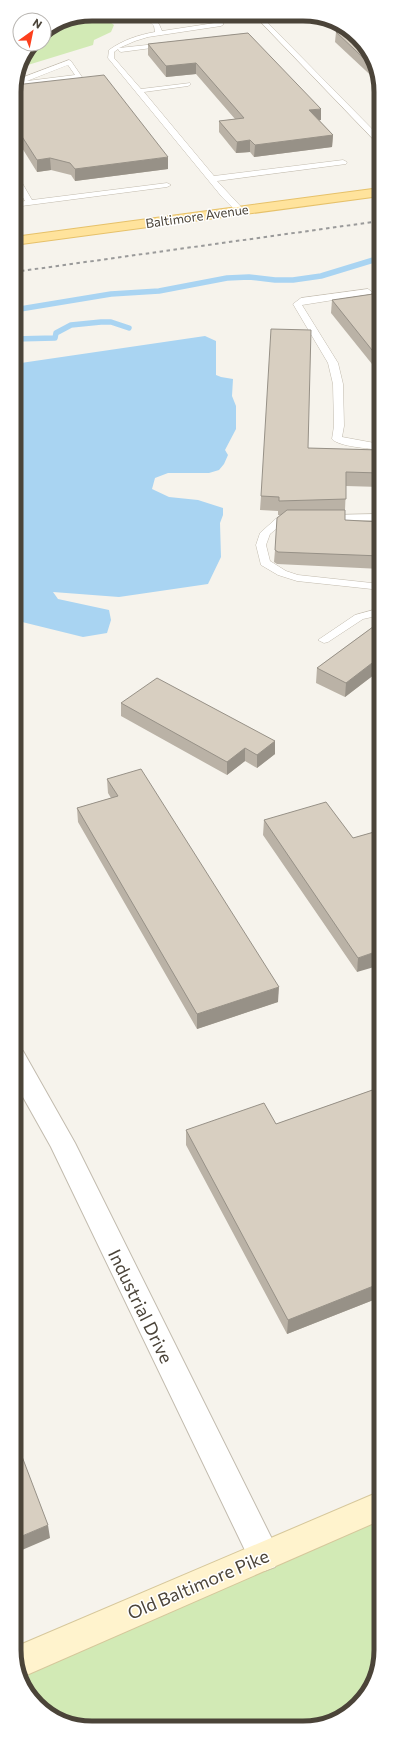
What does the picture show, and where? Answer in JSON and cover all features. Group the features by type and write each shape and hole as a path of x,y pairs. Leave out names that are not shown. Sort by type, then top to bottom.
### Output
{"main road":[{"name":"Baltimore Avenue","path":"21,239 374,193"},
{"name":"Old Baltimore Pike","path":"22,1660 374,1509"}],"street":[{"name":"Industrial Drive","path":"21,1070 62,1143 264,1556"}],"lane":[{"path":"152,21 157,25 159,34"},
{"path":"263,21 374,136"},
{"path":"111,51 120,44 131,40 221,24"},
{"path":"111,51 171,45"},
{"path":"111,51 111,58 212,179 240,210"},
{"path":"22,80 69,62 79,77 22,82"},
{"path":"139,90 188,84"},
{"path":"212,179 343,162"},
{"path":"21,204 167,185"},
{"path":"21,188 30,203"},
{"path":"368,292 301,301 297,304 333,363 338,384 338,439 345,442 374,446"},
{"path":"321,518 374,517"},
{"path":"306,518 283,518 265,533 261,546 265,563 282,573 297,578 374,586"},
{"path":"324,640 359,617 374,613"}],"green space":[{"path":"108,21 114,25 111,32 94,40 93,45 26,66 33,52 52,52 52,33 73,23"},
{"path":"374,1511 374,1655 372,1669 362,1690 350,1703 335,1714 322,1719 303,1721 78,1720 60,1714 39,1697 28,1682 22,1663"}],"water":[{"path":"205,336 216,341 216,375 233,379 232,396 236,406 236,429 225,450 228,455 224,464 219,470 209,473 168,473 155,478 152,489 169,497 198,500 223,508 223,515 220,523 221,557 208,584 119,597 53,592 58,599 109,610 111,620 107,633 83,637 21,622 21,363"}],"building":[{"path":"336,32 341,32 353,42 365,56 368,62"},
{"path":"248,33 321,109 309,110 333,135 255,145 250,140 237,142 219,121 244,118 196,63 166,66 148,44"},
{"path":"104,75 168,157 75,169 70,163 50,158 37,160 21,135 22,84"},
{"path":"374,294 374,352 332,300"},
{"path":"271,329 311,330 308,448 374,450 374,473 346,472 346,499 279,501 279,497 261,496"},
{"path":"287,510 345,510 345,520 374,522 374,556 278,552 275,550 277,518"},
{"path":"374,626 374,662 346,683 317,668"},
{"path":"157,678 275,741 257,755 245,748 227,762 121,703"},
{"path":"141,769 279,987 197,1014 77,808 118,796 107,779"},
{"path":"326,802 353,838 374,832 374,952 358,958 264,820"},
{"path":"374,1089 374,1286 288,1320 186,1130 264,1103 276,1124"},
{"path":"21,1454 48,1525 21,1536"}],"waterway":[{"path":"21,309 111,294 159,291 227,278 249,277 275,280 293,280 321,276 374,260"},
{"path":"21,339 55,338 56,333 71,325 111,322 129,328"}],"railway":[{"path":"21,271 374,222"}]}
